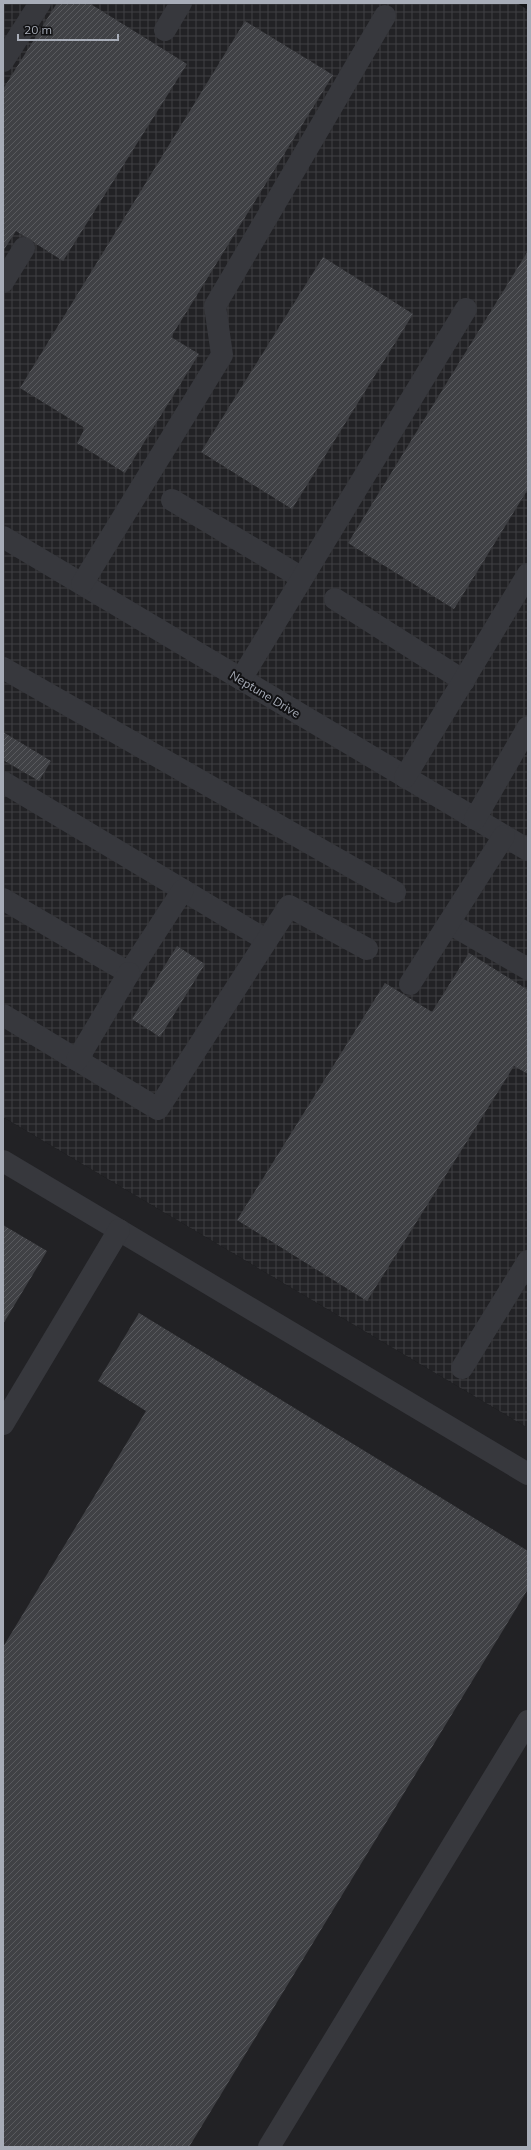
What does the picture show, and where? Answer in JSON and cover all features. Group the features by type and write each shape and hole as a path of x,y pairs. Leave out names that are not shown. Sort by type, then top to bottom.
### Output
{"street":[{"path":"3,61 40,3"},
{"path":"165,30 181,3"},
{"path":"82,584 222,355 215,306 385,16"},
{"path":"3,282 24,248"},
{"path":"241,679 466,309"},
{"path":"172,500 302,578"},
{"name":"Neptune Drive","path":"3,537 528,850"},
{"path":"405,777 528,574"},
{"path":"335,599 464,680"},
{"path":"3,668 395,892"},
{"path":"475,819 528,727"},
{"path":"3,782 266,940"},
{"path":"410,984 504,836"},
{"path":"77,1060 129,973 183,890"},
{"path":"3,899 129,973"},
{"path":"3,1015 158,1109 289,906 367,949"},
{"path":"448,923 528,969"},
{"path":"3,1161 528,1474"},
{"path":"3,1424 119,1230"},
{"path":"462,1368 528,1261"},
{"path":"269,2147 528,1722"}],"shaded area":[{"path":"3,3 517,3 528,10 528,1428 3,1117"},
{"path":"3,1117 528,1428 528,2147 3,2147"}],"building":[{"path":"57,3 89,3 187,64 63,261 16,231 3,251 3,89"},
{"path":"245,21 333,75 171,337 199,354 125,473 77,443 85,428 20,388"},
{"path":"528,251 528,489 454,609 348,543"},
{"path":"323,257 413,314 292,509 201,452"},
{"path":"3,732 51,761 39,781 3,760"},
{"path":"177,946 205,964 160,1037 132,1019"},
{"path":"469,953 528,990 528,1074 514,1066 367,1301 237,1220 385,983 432,1012"},
{"path":"3,1225 47,1251 3,1324"},
{"path":"139,1313 528,1551 528,1589 189,2147 3,2147 3,1647 146,1411 98,1381"}]}
